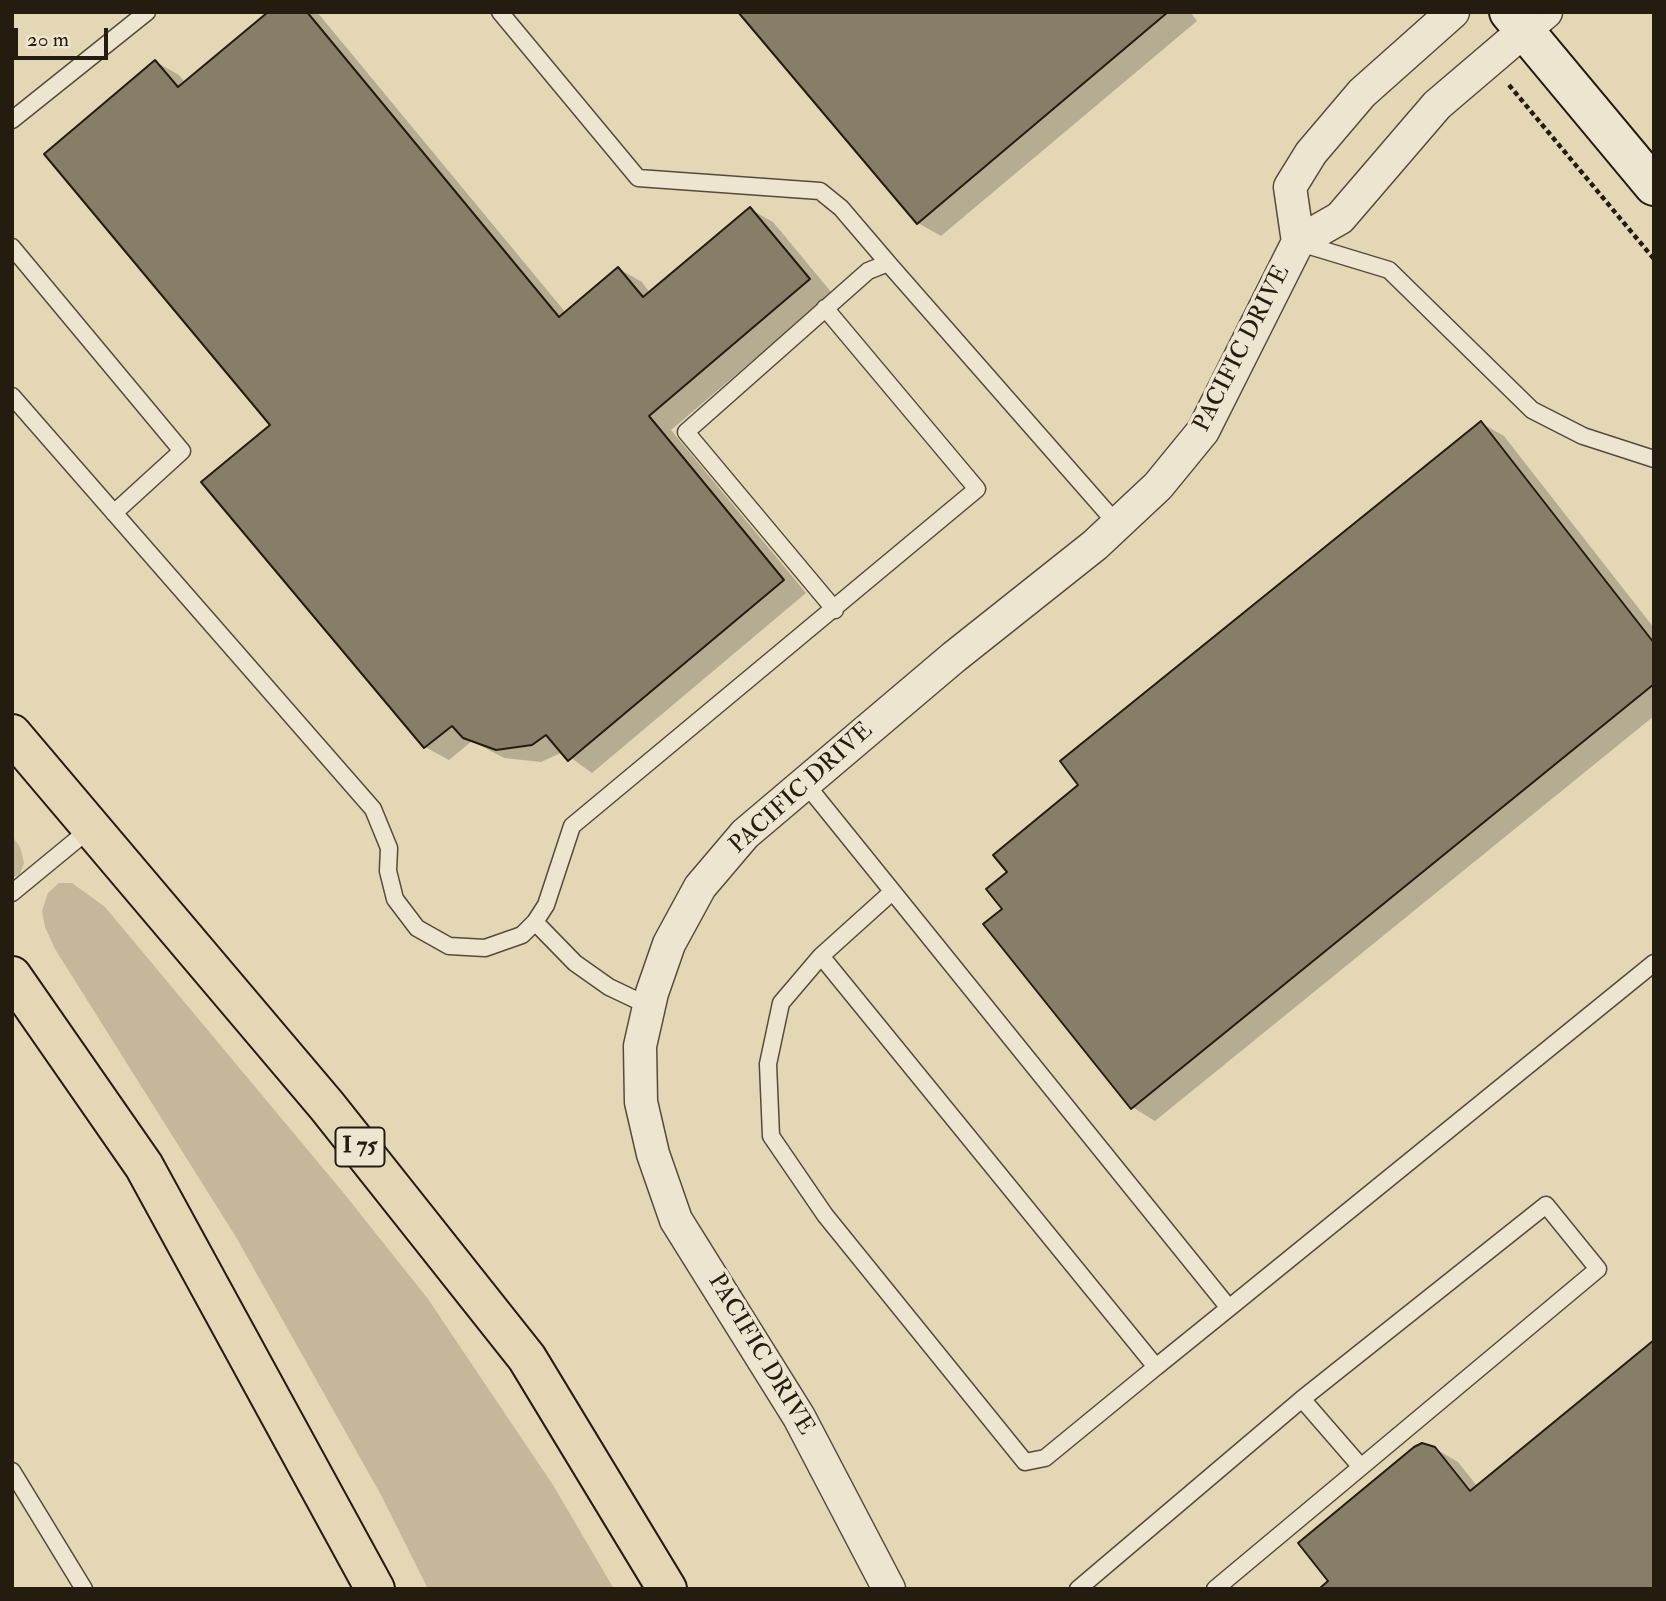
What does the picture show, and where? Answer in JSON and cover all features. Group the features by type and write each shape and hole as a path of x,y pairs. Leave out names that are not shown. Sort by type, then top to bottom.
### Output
{"highway":[{"name":"I 75","path":"12,734 327,1106 527,1358 667,1589"},
{"path":"12,976 144,1166 374,1589"}],"street":[{"name":"PACIFIC DRIVE","path":"1298,242 1290,187 1311,153 1362,93 1453,12"},
{"name":"PACIFIC DRIVE","path":"890,1589 799,1416 676,1220 653,1154 641,1102 640,1046 649,1006 669,944 700,887 744,834 1118,524 1158,486 1203,431 1298,242 1340,218 1437,105 1526,18"},
{"path":"1526,18 1654,186"}],"lane":[{"path":"12,120 147,12"},
{"path":"500,12 638,178 820,191 841,208 1118,524"},
{"path":"1298,242 1389,270 1532,410 1583,436 1654,459"},
{"path":"12,247 182,451 114,513"},
{"path":"835,610 686,432 868,271 888,263"},
{"path":"12,396 373,809 389,848 388,871 395,900 417,928 449,946 485,948 522,935 535,922 545,905 572,826 835,610 977,489 825,308"},
{"path":"805,783 1228,1308"},
{"path":"12,893 91,828"},
{"path":"892,892 821,956 781,1003 768,1064 771,1136 825,1215 1025,1462 1045,1458 1654,963"},
{"path":"535,922 575,963 609,987 649,1006"},
{"path":"821,956 1156,1367"},
{"path":"1078,1589 1302,1399 1546,1205 1598,1269 1215,1589"},
{"path":"1302,1399 1361,1467"},
{"path":"12,1471 84,1589"}],"path":[{"path":"1518,96 1654,259"}],"shaded area":[{"path":"12,836 20,847 24,863 20,874 12,878"},
{"path":"59,883 72,883 105,907 342,1191 428,1299 553,1485 614,1589 428,1589 381,1495 236,1237 55,949 45,927 42,911 48,893"}],"building":[{"path":"268,12 307,12 559,317 618,267 643,297 750,207 810,279 649,416 784,580 568,761 546,735 532,745 496,750 463,738 452,726 424,748 201,482 270,425 44,154 155,60 178,87"},
{"path":"738,12 1168,12 917,224"},
{"path":"1481,421 1654,643 1654,684 1131,1109 983,924 1002,909 986,889 1007,872 993,855 1078,785 1060,761"},
{"path":"1654,1340 1654,1589 1319,1589 1328,1581 1298,1543 1414,1447 1422,1443 1435,1447 1470,1491"}]}
